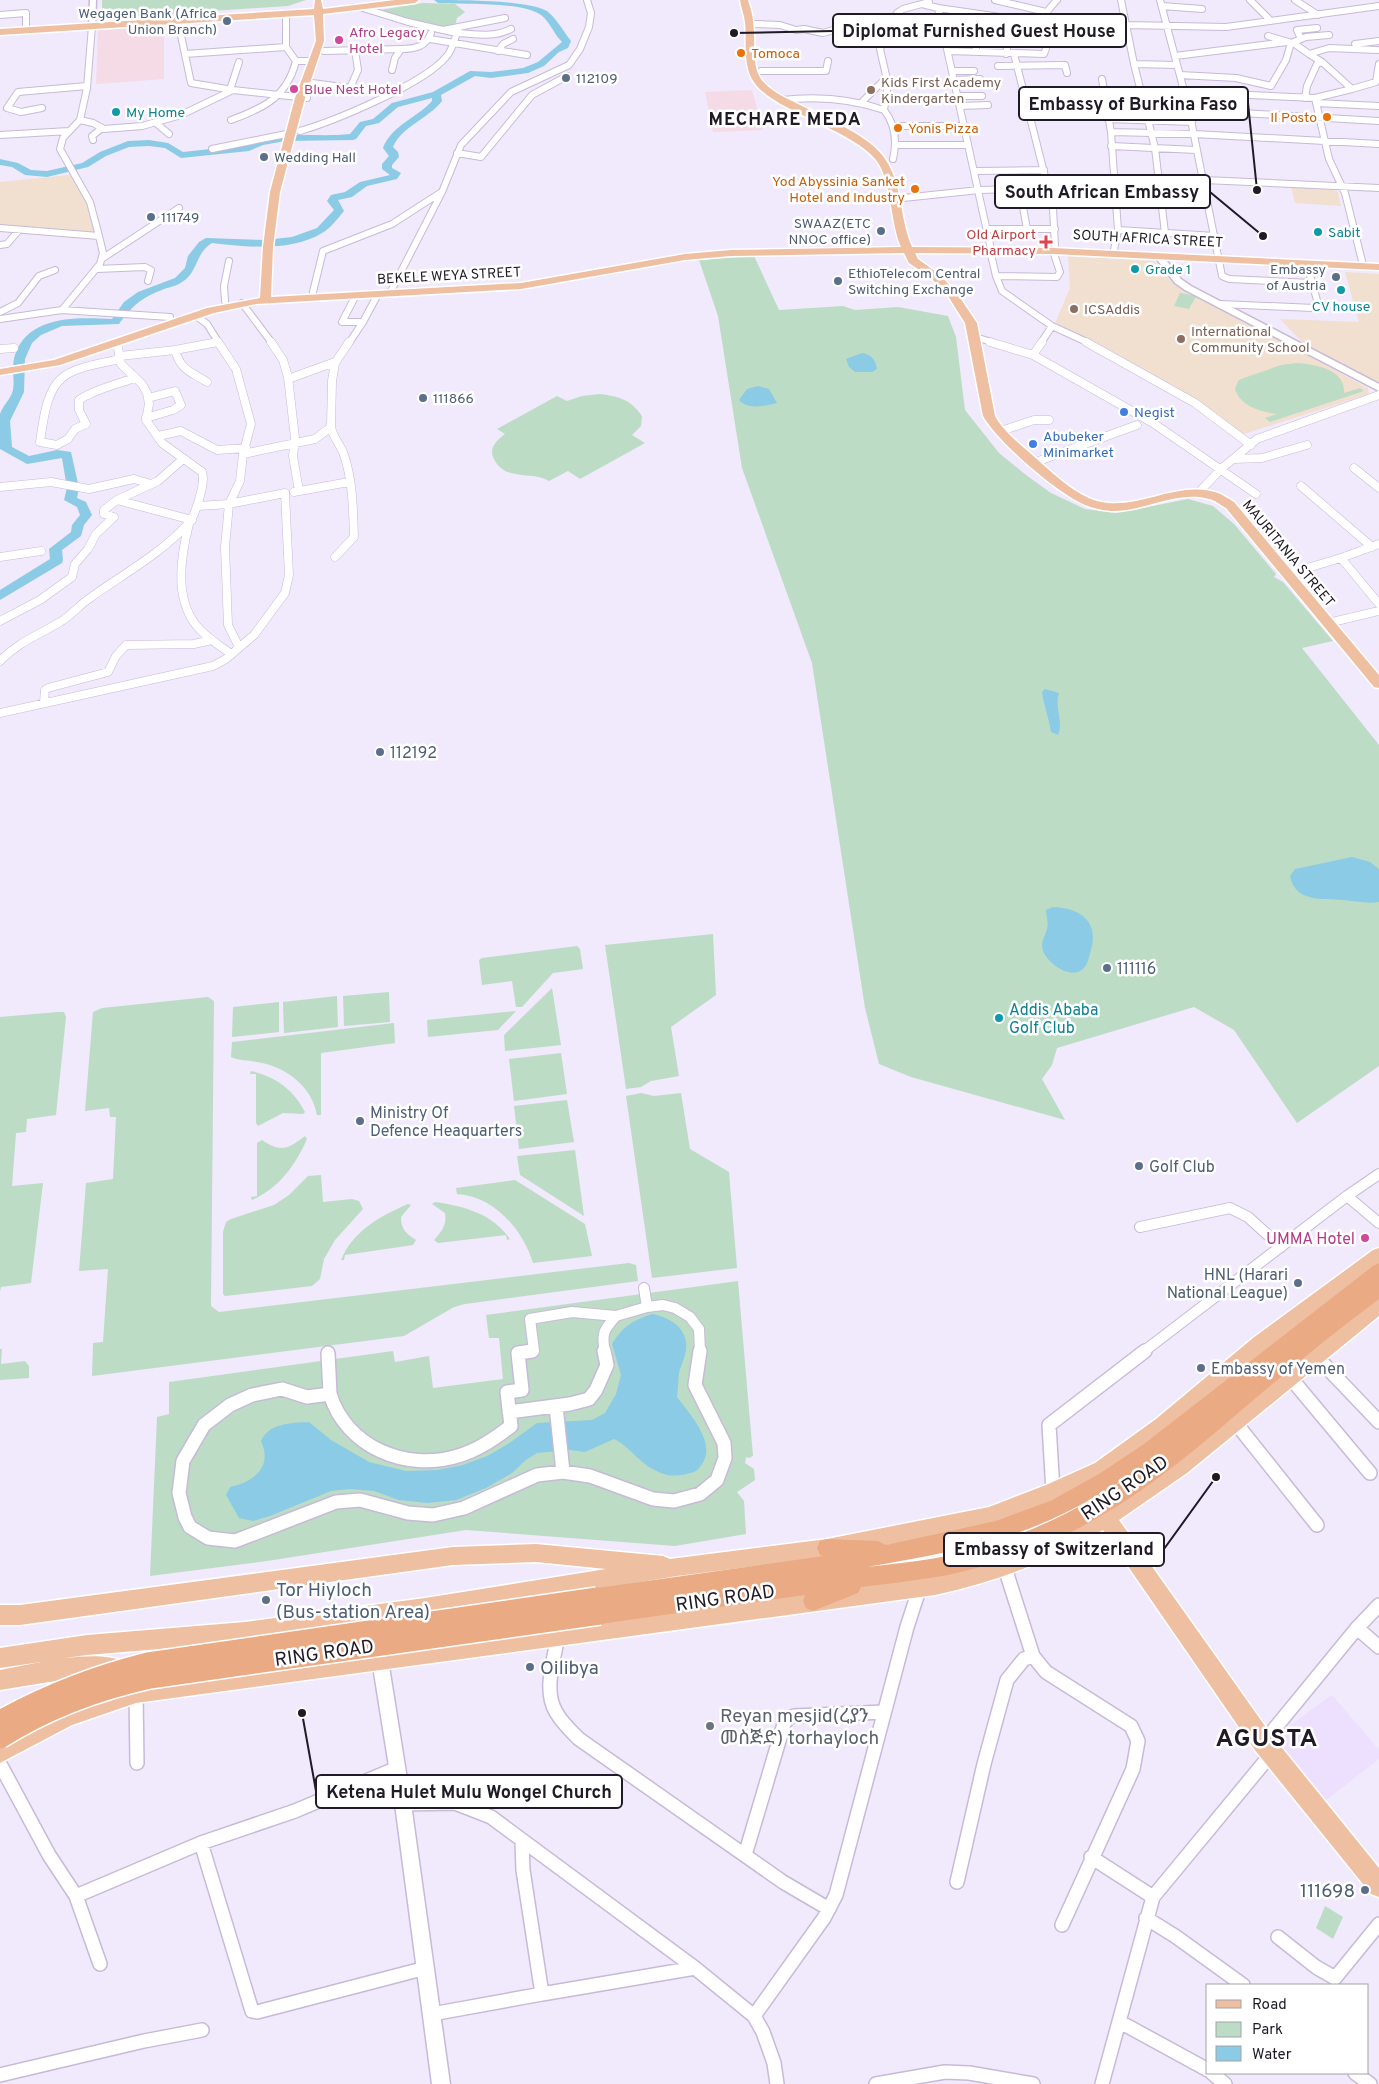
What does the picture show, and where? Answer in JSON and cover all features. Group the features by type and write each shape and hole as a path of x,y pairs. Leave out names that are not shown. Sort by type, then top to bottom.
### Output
{"highway":[{"name":"RING ROAD","path":"900,1552 967,1540 1004,1528 1057,1508 1113,1477 1138,1461 1194,1418 1324,1312 1379,1271"},
{"name":"RING ROAD","path":"0,1721 43,1698 99,1675 148,1663 599,1606 874,1577 937,1567 975,1558 1040,1536 1086,1514 1118,1494 1188,1442 1325,1329 1379,1288"},
{"path":"826,1548 900,1552"},
{"path":"599,1606 900,1552"},
{"path":"813,1601 874,1577"},
{"name":"RING ROAD","path":"0,1738 63,1704 123,1683 599,1606"}],"main road":[{"path":"288,12 311,0"},
{"path":"340,0 364,6"},
{"path":"333,20 344,13 364,6 396,0"},
{"path":"0,32 92,24 288,12 318,6 364,6 414,0"},
{"path":"744,0 754,75 764,87 848,134 878,156 889,176 912,247"},
{"path":"752,0 761,71 771,85 785,99 869,138 883,148 893,159 898,173 912,247"},
{"path":"271,294 275,192 294,138 303,98 320,41 318,6"},
{"path":"303,98 312,82 324,51 330,6"},
{"path":"288,12 309,18 320,26"},
{"path":"0,28 92,24"},
{"name":"SOUTH AFRICA STREET","path":"912,247 1114,250 1307,264 1379,267"},
{"name":"MAURITANIA STREET","path":"912,247 913,261 928,270 960,306 971,323 989,416 1001,432 1071,493 1094,504 1105,507 1128,507 1182,494 1199,492 1214,495 1230,505 1379,684"},
{"name":"BEKELE WEYA STREET","path":"0,372 56,362 195,315 271,294 356,295 378,294 391,291 488,287 551,282 699,255 912,247"},
{"name":"SOUTH AFRICA STREET","path":"1054,249 1159,258 1379,262"},
{"path":"0,367 22,367 87,348 170,318 225,301 271,294 391,291"},
{"name":"RING ROAD","path":"425,1608 677,1567 826,1548 970,1520 1054,1492 1102,1468 1129,1450 1163,1425 1260,1344 1379,1255"},
{"path":"0,1752 40,1729 136,1693 813,1601 866,1596 966,1579 1005,1568 1049,1550 1109,1518 1195,1455 1289,1376 1379,1306"},
{"path":"1109,1518 1269,1745 1379,1886"},
{"path":"0,1615 20,1615 53,1611 453,1556 536,1553 633,1561 677,1567"},
{"path":"0,1658 86,1645 245,1632 425,1608"},
{"path":"0,1680 72,1668 104,1666 141,1673 181,1686"},
{"path":"1269,1745 1379,1872"}],"street":[{"path":"92,0 87,86 80,120 63,138 60,149 92,207 103,246 103,258"},
{"path":"391,291 442,192 461,145 511,92 569,65 574,59 590,24 592,15 587,0"},
{"path":"893,159 896,145 893,126 884,110 888,84 885,79 880,48 897,13 903,9 935,0"},
{"path":"995,0 1046,12"},
{"path":"949,51 1044,54 1047,48 1043,41 1041,23 1046,12 1057,0"},
{"path":"1121,0 1134,64 1155,148 1165,233"},
{"path":"1250,0 1271,21"},
{"path":"1295,0 1318,15"},
{"path":"1202,9 1161,3 1192,122 1222,276 1229,279 1311,283"},
{"path":"922,4 1041,23"},
{"path":"364,6 432,29 457,33 500,35 511,29"},
{"path":"938,8 988,229 996,276 1002,291 1052,326 1070,333 1138,369 1212,415 1252,445"},
{"path":"1126,25 1218,27 1377,8"},
{"path":"288,12 286,47 296,61"},
{"path":"0,14 26,13 26,26"},
{"path":"180,18 179,26 191,83 303,98"},
{"path":"443,30 505,18"},
{"path":"1261,23 1268,36 1300,46 1352,88"},
{"path":"755,24 780,24 796,30 804,29 823,33 847,26 887,33"},
{"path":"212,149 294,138 389,93 441,63 450,52 460,26"},
{"path":"1301,39 1297,30 1317,28"},
{"path":"324,51 402,49 422,46 430,39 432,29"},
{"path":"1175,56 1263,44 1289,43 1301,39 1328,35"},
{"path":"1263,44 1268,36"},
{"path":"922,38 945,37"},
{"path":"1006,54 1009,37 1043,41"},
{"path":"430,39 469,49 486,49 527,55"},
{"path":"498,51 503,44 513,39"},
{"path":"486,49 492,40"},
{"path":"976,52 976,45 981,40"},
{"path":"1316,100 1376,82 1379,62 1376,42 1340,46 1338,48"},
{"path":"1180,75 1236,78 1271,86 1286,60 1289,43"},
{"path":"185,54 286,47"},
{"path":"1309,54 1324,49 1338,48 1378,52"},
{"path":"392,70 395,58 402,49"},
{"path":"350,88 358,76 360,62 355,50"},
{"path":"996,276 1057,277 1060,272 1054,249 1054,208 1014,54"},
{"path":"296,61 314,61"},
{"path":"231,120 266,106 280,96 288,84 296,61"},
{"path":"761,71 826,70 828,68 828,61"},
{"path":"93,140 92,136 101,129 125,128 156,123 199,108 232,90 238,62"},
{"path":"1305,98 1310,79 1317,64 1322,62"},
{"path":"1134,64 1177,65"},
{"path":"998,66 1066,65 1067,73"},
{"path":"952,71 974,71"},
{"path":"457,153 480,157 532,94 567,76"},
{"path":"861,103 885,79"},
{"path":"954,80 980,79"},
{"path":"1102,79 1111,132 1118,230 1114,250"},
{"path":"312,82 389,93"},
{"path":"42,108 21,112 7,108 9,102 18,92 87,86"},
{"path":"1104,93 1185,93 1305,98 1379,106"},
{"path":"958,96 982,96"},
{"path":"785,99 861,103 884,110"},
{"path":"1316,100 1324,141 1340,186 1345,193 1362,261"},
{"path":"960,106 988,105"},
{"path":"1106,106 1379,121"},
{"path":"1108,119 1192,122"},
{"path":"80,120 93,123 101,129"},
{"path":"156,123 169,134"},
{"path":"893,126 964,126"},
{"path":"0,136 69,131"},
{"path":"1111,132 1194,134 1379,144"},
{"path":"896,145 968,145"},
{"path":"1111,146 1198,150"},
{"path":"975,171 1025,173 1044,170"},
{"path":"1204,180 1379,188"},
{"path":"903,198 1014,188 1020,190 1027,229"},
{"path":"1032,188 1049,188"},
{"path":"313,292 323,251 392,224 406,217 442,192"},
{"path":"62,310 97,269 103,258 179,208"},
{"path":"0,228 99,236"},
{"path":"988,229 1055,229"},
{"path":"0,245 7,244 19,230"},
{"path":"1118,230 1215,236"},
{"path":"1159,258 1178,281 1379,388"},
{"path":"225,301 224,286 229,261"},
{"path":"1220,304 1314,308 1318,304 1307,264"},
{"path":"97,269 145,267 151,270 148,280"},
{"path":"0,312 18,303 39,276 55,270"},
{"path":"335,558 354,537 353,497 344,454 332,434 331,427 332,382 335,362 363,322 378,294"},
{"path":"356,295 342,322 363,322"},
{"path":"242,303 260,325 283,360 288,379 295,444 293,456 299,491"},
{"path":"0,319 62,310 126,313 170,318"},
{"path":"195,315 207,324 236,369 251,424 244,451 240,481 229,504 225,548 226,614 229,630 239,647"},
{"path":"1033,354 1052,326"},
{"path":"975,337 1033,354 1153,423 1256,494"},
{"path":"134,378 88,394 79,400 79,410 86,424 76,429 68,439 57,444 40,442 48,404 59,380 69,373 119,358 218,342"},
{"path":"116,343 119,358 124,369 142,384 149,404 146,418 162,443 198,468 204,477 198,506 183,546 184,598 187,612 196,626 231,654"},
{"path":"0,349 14,348"},
{"path":"175,350 178,360 187,372 195,374 207,382"},
{"path":"288,379 335,362"},
{"path":"146,418 173,410 180,405 175,390 148,398"},
{"path":"1199,492 1220,469 1252,445 1257,439 1379,395"},
{"path":"1001,432 1034,420 1049,420"},
{"path":"1036,462 1137,426"},
{"path":"158,436 181,431 206,446 219,451 244,451 315,440 331,427"},
{"path":"1234,459 1260,460 1307,444"},
{"path":"0,621 40,600 72,577 75,564 96,534 114,517 104,514 104,510 117,500 163,477 183,459"},
{"path":"1354,468 1379,488"},
{"path":"0,487 51,482 89,489 134,479 151,484"},
{"path":"198,506 229,504 349,482"},
{"path":"1301,486 1376,545"},
{"path":"0,713 213,666 226,659 265,622 286,593 289,584 285,493"},
{"path":"117,500 191,522"},
{"path":"0,661 15,646 62,621 84,602 157,551 191,522"},
{"path":"1287,574 1341,558 1376,545"},
{"path":"0,557 41,551"},
{"path":"1341,558 1379,604"},
{"path":"1328,623 1379,610"},
{"path":"44,702 45,690 48,688 108,672 116,656 126,645 194,644 212,640"},
{"path":"1054,1492 1049,1425 1347,1196 1379,1174"},
{"path":"1347,1196 1379,1223"},
{"path":"1140,1227 1230,1208 1248,1217 1281,1247"},
{"path":"644,1288 646,1307"},
{"path":"328,1353 330,1394 334,1410 353,1433 366,1444 386,1454 406,1460 430,1462 456,1458 481,1448 511,1426 507,1392 522,1390 518,1354 534,1351 530,1319 572,1312 616,1316 646,1307 663,1305 675,1308 690,1317 699,1329 700,1350 695,1385 724,1443 725,1458 717,1480 700,1494 674,1501 653,1498 590,1476 563,1472 536,1475 464,1508 433,1515 408,1514 360,1500 336,1502 236,1541 208,1538 190,1527 179,1493 183,1460 204,1426 230,1405 252,1395 282,1389 307,1397 330,1394"},
{"path":"509,1412 557,1411 589,1399 596,1390 607,1365 602,1338 605,1329 616,1316"},
{"path":"1315,1355 1379,1422"},
{"path":"1289,1376 1370,1474"},
{"path":"557,1411 563,1472"},
{"path":"1235,1422 1318,1525"},
{"path":"1005,1568 1033,1656 1046,1672 1131,1726 1136,1732 1139,1745 1132,1769 1062,1925"},
{"path":"754,2016 829,1910 836,1895 907,1627 920,1587"},
{"path":"1102,2084 1153,1897 1357,1628 1379,1605"},
{"path":"1357,1628 1379,1647"},
{"path":"558,1636 550,1690 554,1706 561,1719 579,1739 783,1882 829,1910"},
{"path":"957,1882 984,1764 1007,1680 1024,1660 1033,1656"},
{"path":"380,1660 403,1804 441,2084"},
{"path":"136,1693 137,1763"},
{"path":"745,1855 784,1724 788,1718 794,1716 884,1712"},
{"path":"0,1764 50,1856 76,1896 100,1964"},
{"path":"76,1896 201,1843 295,1811 397,1768"},
{"path":"403,1804 455,1803 491,1817 695,1968 754,2016 771,2056 777,2084"},
{"path":"522,1841 523,1870 542,1994"},
{"path":"201,1843 252,2010 257,2012 426,1968"},
{"path":"1091,1857 1153,1897"},
{"path":"1146,1918 1175,1936 1242,1984"},
{"path":"1278,1937 1304,1956 1325,1975 1335,1978 1379,1924"},
{"path":"432,2014 695,1968"},
{"path":"1120,2022 1206,2069"},
{"path":"0,2074 144,2041 202,2030"},
{"path":"876,2084 945,2072 969,2073 1033,2084"},
{"path":"1213,2074 1226,2084"},
{"path":"1355,2074 1370,2084"}],"shaded area":[{"path":"164,23 164,79 96,84 98,28"},
{"path":"752,90 763,130 713,132 705,92"},
{"path":"70,175 90,207 94,233 0,227 0,182"},
{"path":"1291,187 1331,189 1338,192 1341,206 1295,203"},
{"name":"International Community School","path":"1068,256 1154,261 1171,281 1368,388 1369,394 1241,435 1200,403 1074,332 1054,326 1070,288"},
{"path":"1345,272 1379,274 1379,382 1308,348 1280,319 1359,322"},
{"path":"1332,1695 1379,1750 1379,1759 1326,1800 1274,1737"}],"green space":[{"path":"102,0 306,0 288,6 107,18 102,16"},
{"path":"423,3 455,4 465,12 457,18 455,25 438,28 374,11"},
{"name":"Addis Ababa Golf Club","path":"754,256 779,310 843,306 855,310 898,307 948,316 956,337 965,410 999,453 1051,493 1085,509 1117,513 1188,499 1213,506 1234,524 1276,574 1274,577 1283,582 1333,641 1302,648 1379,745 1379,1066 1297,1123 1234,1030 1194,1007 1057,1048 1052,1065 1042,1079 1065,1120 911,1077 879,1064 865,1008 812,663 742,468 718,316 699,260"},
{"path":"1180,293 1196,296 1189,309 1174,306"},
{"path":"1296,363 1328,369 1340,378 1344,393 1360,388 1364,391 1270,422 1265,418 1277,414 1264,412 1246,404 1241,400 1235,389 1238,381 1241,379 1281,365"},
{"path":"600,394 613,396 629,402 638,410 642,416 641,426 632,435 645,443 580,479 568,471 549,481 542,478 520,475 505,471 494,459 492,455 493,448 496,442 505,434 497,429 557,396 567,401 582,396"},
{"path":"713,934 716,995 671,1027 679,1076 651,1081 641,1087 626,1089 605,945"},
{"path":"577,946 580,949 583,969 553,973 522,1007 516,1007 512,981 482,985 479,960 482,958"},
{"path":"552,988 561,1045 505,1051 504,1035"},
{"path":"389,992 390,1022 344,1026 343,996"},
{"path":"337,996 338,1027 284,1033 283,1002"},
{"path":"208,997 214,1001 211,1306 219,1312 629,1263 636,1265 638,1281 465,1304 454,1307 404,1336 92,1376 93,1343 103,1342 108,1269 79,1271 86,1183 113,1179 116,1117 110,1117 109,1108 85,1111 93,1012 102,1008"},
{"path":"279,1002 279,1032 232,1037 233,1007"},
{"path":"516,1011 498,1030 428,1037 427,1020"},
{"path":"64,1012 66,1017 56,1115 27,1119 26,1132 16,1133 12,1186 43,1183 31,1283 1,1287 0,1292 0,1017"},
{"path":"394,1023 395,1043 321,1053 321,1115 317,1115 309,1095 303,1087 287,1073 267,1064 231,1057 232,1042"},
{"path":"561,1053 567,1094 514,1101 509,1059"},
{"path":"251,1071 268,1076 283,1085 301,1104 305,1112 303,1114 283,1113 258,1126 256,1123 256,1074 250,1074"},
{"path":"641,1093 654,1096 681,1093 690,1149 729,1172 737,1268 652,1278 626,1096"},
{"path":"567,1100 574,1142 519,1149 514,1106"},
{"path":"305,1136 307,1139 302,1149 285,1175 278,1183 252,1200 251,1197 257,1196 257,1143 262,1140 274,1147 284,1148"},
{"path":"575,1150 584,1216 520,1175 517,1156"},
{"path":"321,1175 323,1202 352,1199 359,1201 363,1209 335,1240 324,1259 320,1279 312,1286 225,1296 223,1294 223,1232 226,1222 274,1205 289,1195 308,1176"},
{"path":"515,1180 585,1224 592,1256 533,1263 522,1239 505,1217 483,1201 457,1194 456,1188"},
{"path":"435,1202 457,1206 486,1217 503,1230 510,1239 507,1240 506,1235 438,1243 434,1240 443,1228 445,1213 432,1204"},
{"path":"408,1204 411,1205 401,1217 401,1221 405,1231 416,1240 413,1245 345,1255 344,1260 341,1260 353,1241 368,1226"},
{"path":"738,1281 753,1456 746,1457 745,1463 754,1469 755,1480 737,1492 744,1501 746,1534 675,1546 466,1530 267,1561 150,1576 157,1417 169,1414 169,1382 393,1351 395,1362 429,1356 433,1388 503,1379 499,1338 489,1338 486,1315"},
{"path":"0,1349 2,1349 1,1364 25,1361 29,1366 29,1378 0,1380"},
{"path":"1325,1906 1343,1917 1333,1939 1316,1928"}],"water":[{"path":"862,353 872,358 877,369 872,372 855,372 849,367 846,359"},
{"path":"758,386 769,389 777,403 752,406 739,400 747,389"},
{"path":"1045,689 1059,693 1060,730 1058,735 1051,732 1042,692"},
{"path":"1352,857 1370,862 1379,869 1379,902 1366,903 1319,899 1304,895 1293,885 1290,876 1295,869"},
{"path":"1053,907 1072,910 1086,918 1090,924 1093,940 1091,950 1084,968 1079,972 1067,972 1055,966 1043,951 1042,942 1048,927 1046,910"},
{"path":"652,1314 665,1318 677,1325 686,1343 685,1356 679,1373 677,1397 700,1429 706,1447 706,1456 702,1464 694,1472 683,1475 671,1475 655,1471 614,1439 585,1452 570,1450 537,1453 512,1473 486,1488 456,1500 427,1503 399,1500 374,1491 349,1489 331,1491 253,1521 239,1518 226,1495 230,1487 247,1481 259,1472 265,1458 261,1441 269,1431 281,1425 309,1422 331,1440 369,1462 406,1471 437,1470 463,1465 487,1456 508,1444 537,1423 592,1420 605,1413 616,1394 621,1375 612,1344 629,1325"}],"waterway":[{"path":"436,94 473,73 491,75 525,71 541,64 556,50 565,46 567,41 543,13 530,7 504,3 438,0"},
{"path":"0,162 15,165 29,173 47,174 85,165 103,154 128,144 149,143 168,146 181,155 249,148 259,143 285,138 353,137 363,124 376,121 395,105 436,94"},
{"path":"0,596 57,560 55,549 77,533 78,525 86,515 82,505 70,500 73,488 67,455 57,454 27,460 6,449 4,421 18,392 20,359 28,341 37,332 48,326 61,323 75,321 115,322 128,304 142,294 179,280 190,269 192,258 203,244 210,240 250,243 279,242 306,237 317,232 339,211 339,208 332,201 335,197 348,195 364,184 393,177 396,173 387,169 387,164 394,157 393,152 388,148 391,141 402,129 432,107 437,101 436,94"}],"place":[{"name":"Wegagen Bank (Africa Union Branch)","path":"227,21"},
{"name":"Diplomat Furnished Guest House","path":"734,33"},
{"name":"Afro Legacy Hotel","path":"339,40"},
{"name":"Tomoca","path":"741,53"},
{"name":"112109","path":"566,78"},
{"name":"Blue Nest Hotel","path":"294,89"},
{"name":"Kids First Academy Kindergarten","path":"871,90"},
{"name":"My Home","path":"116,112"},
{"name":"Il Posto","path":"1327,117"},
{"name":"Yonis Pizza","path":"898,128"},
{"name":"Wedding Hall","path":"264,157"},
{"name":"Yod Abyssinia Sanket Hotel and Industry","path":"915,189"},
{"name":"Embassy of Burkina Faso","path":"1257,190"},
{"name":"111749","path":"151,217"},
{"name":"SWAAZ(ETC NNOC office)","path":"881,231"},
{"name":"Sabit","path":"1318,232"},
{"name":"South African Embassy","path":"1263,236"},
{"name":"Old Airport Pharmacy","path":"1046,242"},
{"name":"Grade 1","path":"1135,269"},
{"name":"Embassy of Austria","path":"1336,277"},
{"name":"EthioTelecom Central Switching Exchange","path":"838,281"},
{"name":"CV house","path":"1341,290"},
{"name":"ICSAddis","path":"1074,309"},
{"name":"International Community School","path":"1181,339"},
{"name":"111866","path":"423,398"},
{"name":"Negist","path":"1124,412"},
{"name":"Abubeker Minimarket","path":"1033,444"},
{"name":"112192","path":"380,752"},
{"name":"111116","path":"1107,968"},
{"name":"Addis Ababa Golf Club","path":"999,1018"},
{"name":"Ministry Of Defence Heaquarters","path":"360,1121"},
{"name":"Golf Club","path":"1139,1166"},
{"name":"UMMA Hotel","path":"1365,1238"},
{"name":"HNL (Harari National League)","path":"1298,1283"},
{"name":"Embassy of Yemen","path":"1201,1368"},
{"name":"Embassy of Switzerland","path":"1216,1477"},
{"name":"Tor Hiyloch (Bus-station Area)","path":"266,1600"},
{"name":"Oilibya","path":"530,1667"},
{"name":"Ketena Hulet Mulu Wongel Church","path":"302,1713"},
{"name":"Reyan mesjid(ረያን መስጅድ) torhayloch","path":"710,1726"},
{"name":"111698","path":"1365,1890"}],"district":[{"name":"MECHARE MEDA","path":"785,119"},
{"name":"AGUSTA","path":"1267,1737"}]}
